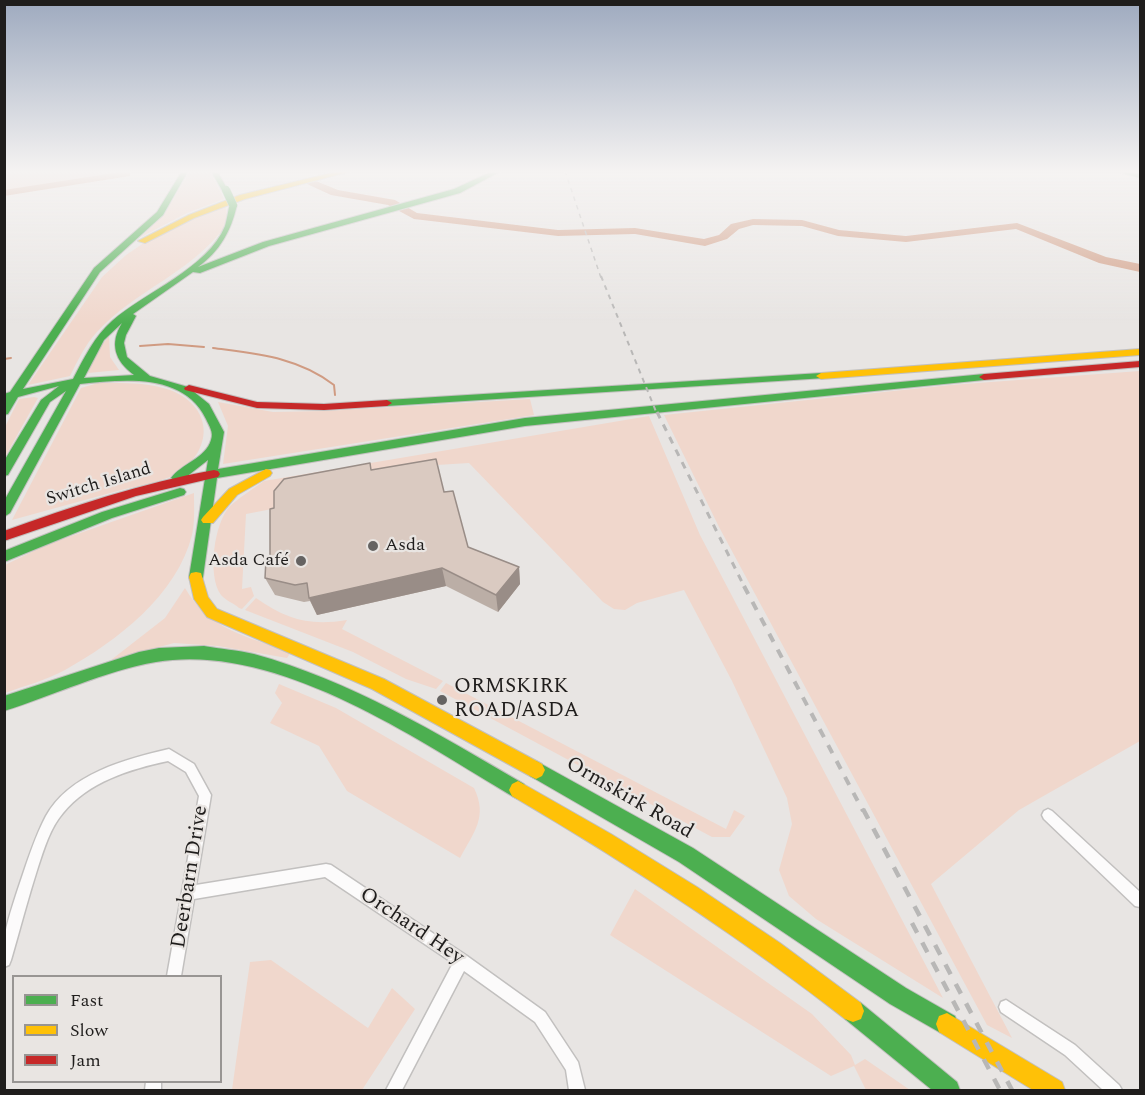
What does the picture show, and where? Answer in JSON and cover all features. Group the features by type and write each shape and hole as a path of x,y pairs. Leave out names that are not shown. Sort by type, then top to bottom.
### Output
{"main road":[{"path":"4,412 9,395 90,280 109,257 149,222"},
{"path":"90,280 137,244 179,222"},
{"path":"148,379 135,372 122,359 118,341 120,329 142,303 168,285 221,240 231,222"},
{"path":"168,285 244,251 348,222"},
{"name":"Switch Island","path":"4,513 96,345 107,330 142,303"},
{"path":"9,395 106,377 148,379 257,405 324,407 912,370 1140,351"},
{"path":"4,557 106,515 213,478 319,457 525,422 645,408 1140,364"},
{"path":"4,383 28,371"},
{"path":"4,472 51,395 76,381"},
{"path":"171,384 206,405 215,422 217,443 205,525"},
{"path":"9,395 67,396"},
{"path":"168,483 200,462 217,443"},
{"path":"205,525 224,499 236,489 266,473 319,457"},
{"path":"168,483 266,473"},
{"name":"Switch Island","path":"41,521 168,483"},
{"path":"4,526 41,521"},
{"path":"4,536 41,521"},
{"name":"Ormskirk Road","path":"205,525 198,560 197,590 212,613 378,684 425,708 686,855 898,996 1004,1057 1054,1090"},
{"path":"4,706 148,656 188,652 265,664 299,673 337,689 599,835 729,918 857,1012 949,1090"}],"street":[{"name":"Deerbarn Drive","path":"4,960 40,845 57,809 95,780 136,762 169,756 190,768 204,795 190,893 174,975"},
{"path":"1048,815 1138,894"},
{"name":"Orchard Hey","path":"190,893 326,870 462,961 540,1017 573,1067 577,1090"},
{"path":"394,1090 462,961"},
{"path":"1006,1007 1070,1050 1114,1090"}],"shaded area":[{"path":"156,222 170,222 141,237"},
{"path":"183,222 228,222 197,256 112,317 88,343 70,376 28,385 102,277 126,255 157,234"},
{"path":"109,336 110,357 119,370 88,373 98,350"},
{"path":"1140,371 1140,741 1019,810 931,884 1012,1038 987,1025 719,527 664,415 951,385"},
{"path":"98,383 152,386 170,390 185,398 196,408 202,420 204,432 195,457 170,477 12,520 81,388"},
{"path":"38,398 5,457 5,427 19,399"},
{"path":"530,399 534,415 223,464 228,426 218,402 273,412"},
{"path":"649,416 700,535 943,998 816,919 789,896 779,870 792,824 787,798 732,681 684,590 637,603 625,610 614,609 603,602 469,463 356,470 287,495 272,509 246,514 242,589 251,587 254,596 242,609 223,597 217,586 213,563 214,550 224,514 230,506 264,481"},
{"path":"194,493 193,530 184,557 159,596 142,614 105,645 65,670 5,693 5,565 46,545"},
{"path":"185,588 206,614 218,623 245,636 291,652 287,658 218,646 174,643 111,660 165,618"},
{"path":"256,598 278,612 299,620 334,622 347,620 342,629 443,681 436,689 406,679 353,652 245,610"},
{"path":"446,683 726,829 734,810 745,816 730,837 712,837 440,691"},
{"path":"279,684 336,708 474,788 480,808 478,824 460,858 347,791 319,746 270,723 282,703 275,693"},
{"path":"635,889 812,1014 851,1055 855,1065 865,1059 910,1090 866,1090 854,1066 831,1076 610,935"},
{"path":"271,960 368,1028 392,988 415,1009 362,1090 232,1090 250,962"}],"building":[{"name":"Asda","path":"436,459 444,492 453,491 468,547 519,567 496,595 442,568 309,598 307,583 295,585 265,578 266,559 270,557 270,509 274,508 274,491 284,479 370,463 371,470"}],"waterway":[{"path":"466,222 558,233 635,231 705,243 723,237 735,226 753,222"},
{"path":"758,222 802,223 838,233 906,239 1017,226 1103,260 1140,268"},
{"path":"140,346 168,344 204,347"},
{"path":"213,348 276,358 306,368 334,385 335,395"},
{"path":"4,359 11,358"}],"railway":[{"path":"582,222 601,278"},
{"path":"601,276 657,414"},
{"path":"657,412 744,586"},
{"path":"744,586 863,811"},
{"path":"863,809 1012,1090"},
{"path":"912,923 1000,1090"}],"traffic: fast":[{"path":"4,412 28,371 97,270 150,222"},
{"path":"4,513 100,339 115,323 199,263 217,245 229,222"},
{"path":"197,271 266,244 345,222"},
{"path":"131,316 121,335 120,351 128,365 145,377"},
{"path":"387,403 821,376"},
{"path":"4,397 59,383 125,377 157,380 184,389 205,406 218,432 196,577"},
{"path":"214,474 525,422 984,377"},
{"path":"4,472 46,400 66,386"},
{"path":"177,478 199,462 217,443"},
{"path":"4,557 107,515 180,492"},
{"path":"4,704 100,670 159,655 204,653 251,660 346,694 393,718 518,790"},
{"path":"536,770 686,855 898,996 947,1024"},
{"path":"853,1011 949,1090"}],"traffic: slow":[{"path":"142,241 179,222"},
{"path":"821,376 1140,352"},
{"path":"208,520 233,492 266,473"},
{"path":"196,577 201,599 212,613 378,684 536,770"},
{"path":"518,790 690,894 773,951 853,1011"},
{"path":"947,1024 1054,1090"}],"traffic: jam":[{"path":"984,377 1140,364"},
{"path":"189,388 257,405 324,407 387,403"},
{"path":"4,536 134,492 214,474"}],"place":[{"name":"Asda","path":"373,546"},
{"name":"Asda Café","path":"301,561"},
{"name":"ORMSKIRK ROAD/ASDA","path":"442,700"}]}
